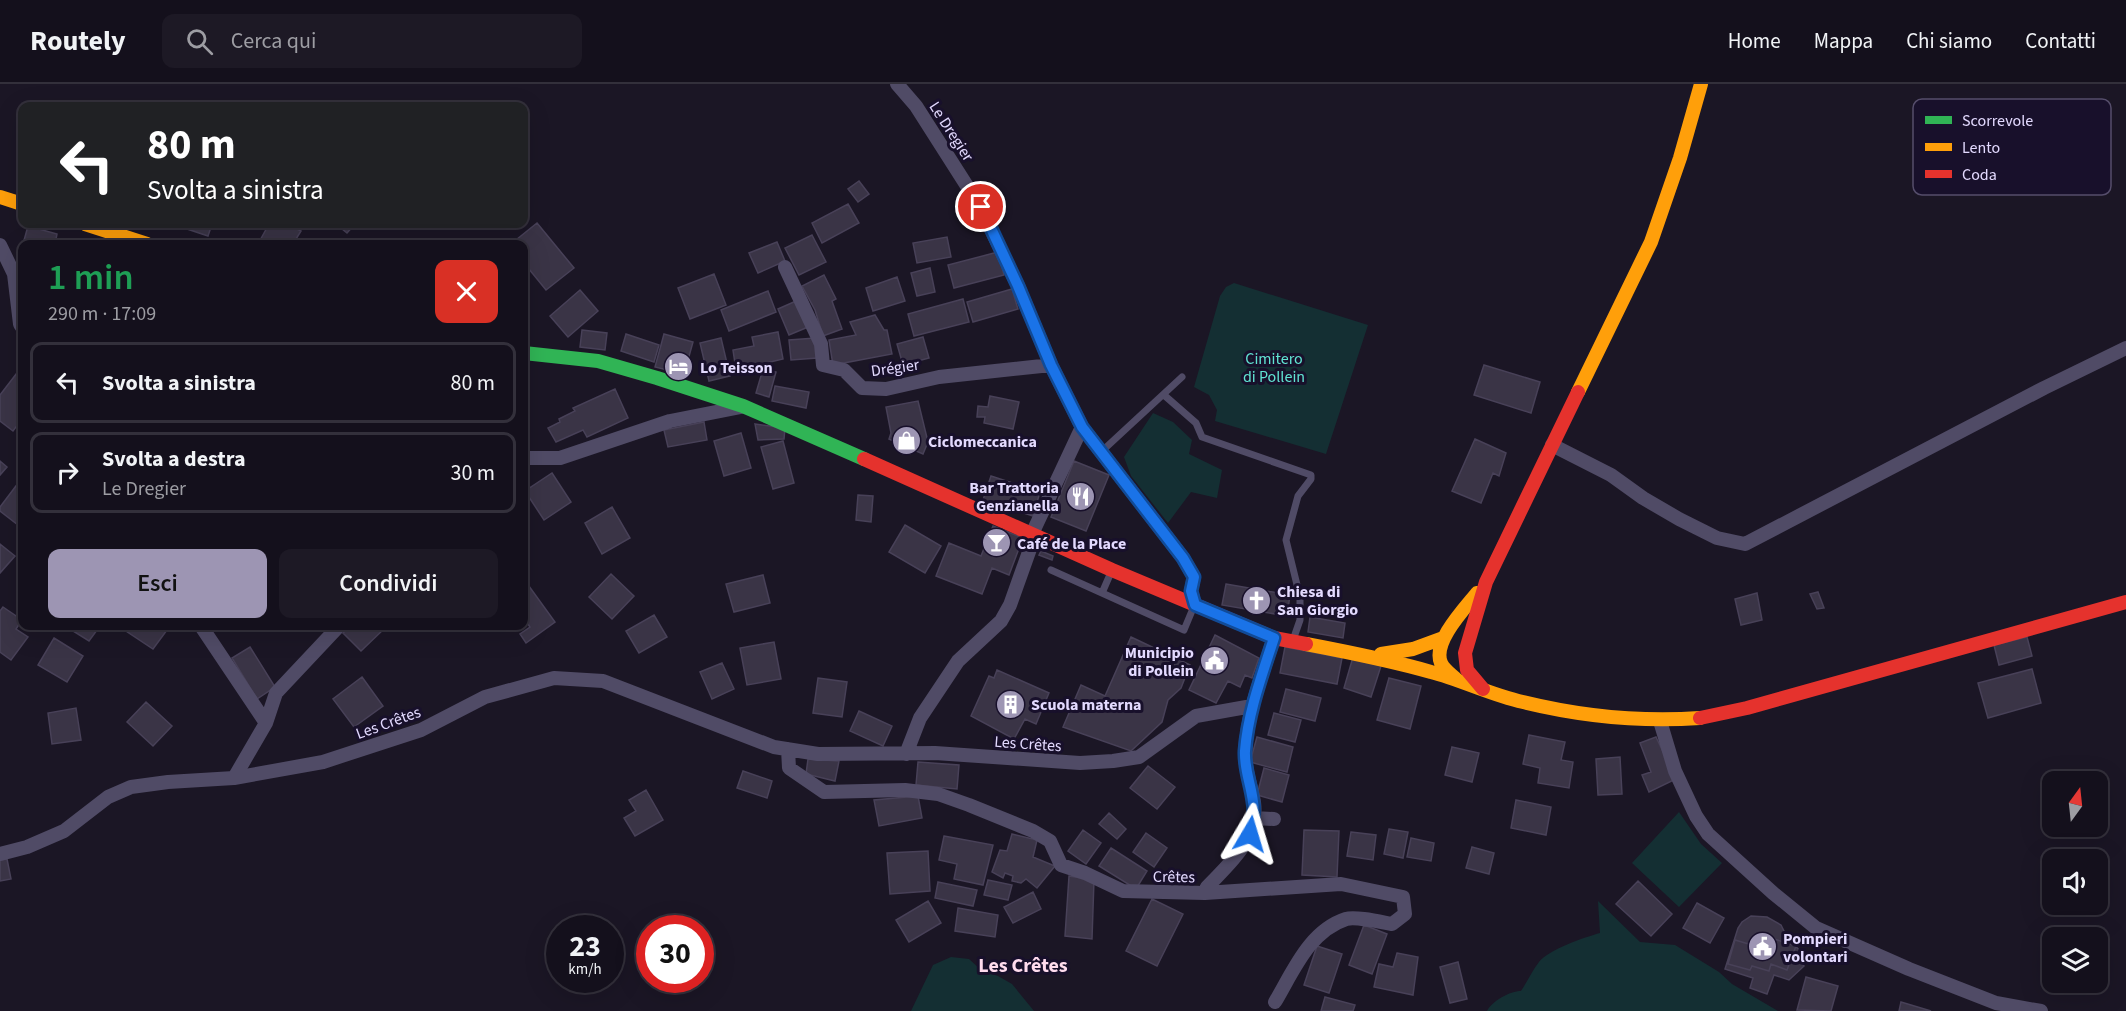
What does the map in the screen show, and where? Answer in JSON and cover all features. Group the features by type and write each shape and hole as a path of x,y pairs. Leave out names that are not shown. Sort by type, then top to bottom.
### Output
{"main road":[{"path":"1485,691 1467,670 1465,653 1486,582 1652,242 1680,158 1701,84"},
{"path":"0,197 18,203"},
{"path":"97,228 134,240"},
{"path":"528,353 598,362 657,378 743,406 1112,570 1274,638 1440,670 1458,681 1485,691 1521,702 1572,712 1660,721 1701,718 1747,708 2126,602"},
{"path":"1440,670 1439,650 1443,638 1486,582"},
{"path":"1363,655 1393,654 1421,647 1443,638"},
{"path":"1440,670 1465,653"}],"street":[{"name":"Le Dregier","path":"897,84 916,106 981,207 1018,286 1051,365 1082,427 1183,558 1194,577 1191,591 1195,605"},
{"path":"0,245 14,274 18,307"},
{"name":"Drégier","path":"785,267 821,344 823,365 844,370 862,388 886,389 939,377 1051,365"},
{"path":"1552,445 1611,475 1643,498 1679,519 1717,538 1745,544 2044,388 2126,348"},
{"path":"528,458 560,458 670,421 743,406"},
{"path":"906,754 920,718 958,661 1001,621 1010,605 1034,535 1082,427"},
{"path":"204,630 266,723"},
{"path":"234,778 266,723 276,693 335,630"},
{"path":"1274,638 1252,706 1245,761 1245,770 1254,803 1254,818 1274,819"},
{"name":"Les Crêtes","path":"0,854 27,847 64,831 108,797 131,787 234,778 323,762 422,730 485,697 554,678 603,681 774,747 818,754 935,753 1080,763 1113,761 1139,757 1196,716 1252,706"},
{"path":"1660,721 1675,771 1696,816 1708,834 1773,893 1816,928 1996,1004 2041,1011"},
{"name":"Crêtes","path":"788,749 789,768 824,792 905,790 938,794 1033,831 1050,841 1061,865 1085,873 1123,891 1204,893 1240,852 1250,834 1254,818"},
{"path":"1204,893 1341,884 1403,897 1405,914 1392,924 1347,918 1320,933 1275,1002"}],"lane":[{"path":"1101,452 1182,376"},
{"path":"1164,395 1196,423 1202,437 1311,475 1311,479 1298,496 1286,540 1300,597 1300,620 1292,642"},
{"path":"1051,570 1184,630 1195,605"},
{"path":"1102,593 1112,570"}],"green space":[{"name":"Cimitero di Pollein","path":"1234,283 1368,325 1326,454 1215,421 1217,410 1209,395 1194,387 1220,296 1226,287"},
{"path":"1153,413 1173,422 1192,440 1189,454 1222,470 1217,498 1191,492 1168,523 1131,476 1124,457"},
{"path":"1679,812 1701,844 1722,863 1679,907 1632,863"},
{"path":"1598,901 1640,942 1675,945 1719,972 1732,984 1778,1011 1487,1011 1502,997 1521,991 1536,965 1544,957 1567,945 1600,933"},
{"path":"951,957 969,959 981,970 1012,984 1034,1011 911,1011 933,965"}],"building":[{"path":"859,181 869,194 858,202 848,189"},
{"path":"848,204 859,223 822,243 812,223"},
{"path":"537,223 574,268 546,290 528,268 528,240 516,240"},
{"path":"27,228 57,234 56,240 24,240"},
{"path":"184,228 211,228 208,236"},
{"path":"267,228 295,228 301,231 295,240 260,240"},
{"path":"341,228 351,228 347,233"},
{"path":"812,235 826,262 799,275 785,248"},
{"path":"947,237 951,257 917,263 913,243"},
{"path":"777,242 785,261 758,273 749,253"},
{"path":"998,252 1004,275 954,288 948,265"},
{"path":"930,268 935,292 917,296 911,273"},
{"path":"714,274 726,305 690,319 678,288"},
{"path":"824,275 836,299 832,301 842,329 823,336 815,310 802,286"},
{"path":"897,277 905,301 873,311 866,288"},
{"path":"1012,289 1018,309 973,322 967,302"},
{"path":"580,290 598,311 568,337 550,316"},
{"path":"768,291 776,312 729,331 721,310"},
{"path":"963,299 969,322 914,336 908,314"},
{"path":"796,301 808,327 789,335 778,309"},
{"path":"875,315 884,330 887,330 892,354 833,365 829,340 856,335 850,322"},
{"path":"582,330 607,333 605,350 580,347"},
{"path":"778,332 783,359 736,370 733,350 754,346 752,337"},
{"path":"626,334 659,345 654,362 621,351"},
{"path":"664,334 693,342 684,374 655,367"},
{"path":"923,337 929,358 903,365 897,344"},
{"path":"721,338 730,376 709,381 700,343"},
{"path":"815,338 817,358 791,360 789,340"},
{"path":"1484,365 1540,382 1531,413 1474,395"},
{"path":"763,369 776,372 769,397 756,393"},
{"path":"18,372 18,424 13,431 0,421 0,395"},
{"path":"775,386 809,392 806,408 772,401"},
{"path":"615,389 628,418 587,437 583,430 556,442 548,428 575,411 573,408"},
{"path":"990,396 1019,402 1013,429 984,423 985,417 977,417 978,406 988,407"},
{"path":"918,401 928,442 923,454 889,439 891,433 886,407"},
{"path":"704,422 707,440 668,447 664,430"},
{"path":"755,424 785,428 784,439 758,440"},
{"path":"741,433 751,468 724,476 714,441"},
{"path":"1475,439 1506,453 1499,476 1493,473 1481,503 1452,491"},
{"path":"783,441 794,483 773,489 761,447"},
{"path":"0,461 7,467 0,475"},
{"name":"Bar Trattoria Genzianella","path":"1074,461 1109,475 1086,531 1051,517"},
{"path":"552,473 571,502 544,520 528,496 528,489"},
{"path":"991,476 1040,492 1033,516 983,500"},
{"path":"18,483 18,525 0,511 0,507"},
{"path":"858,495 873,496 871,522 856,520"},
{"path":"612,507 630,538 602,554 585,523"},
{"path":"905,525 941,546 925,573 889,552"},
{"path":"993,526 1023,538 1009,575 992,568 982,594 936,576 949,543 981,556"},
{"path":"0,544 15,556 0,573"},
{"path":"1041,551 1053,556 1052,560 1039,555"},
{"path":"611,574 634,596 612,619 589,597"},
{"path":"763,575 770,603 734,612 726,584"},
{"name":"Chiesa di San Giorgio","path":"1226,584 1290,595 1287,616 1222,605"},
{"path":"528,585 555,622 526,643 520,634 530,627 528,624"},
{"path":"1818,592 1824,608 1817,609 1810,594"},
{"path":"1757,593 1762,620 1741,625 1735,599"},
{"path":"3,607 18,617 16,629 28,637 11,660 0,652 0,611"},
{"path":"654,615 667,637 639,653 626,631"},
{"path":"1310,617 1345,623 1343,638 1308,632"},
{"path":"71,630 97,630 89,641"},
{"path":"127,630 167,630 153,649"},
{"path":"346,630 383,630 361,651 343,633"},
{"path":"1215,635 1259,658 1252,678 1245,675 1240,687 1228,681 1216,703 1189,690"},
{"path":"1131,637 1190,665 1181,688 1168,700 1162,722 1131,751 1063,727 1081,685 1105,696"},
{"path":"2027,637 2032,656 1999,665 1994,645"},
{"path":"54,638 83,656 67,682 38,665"},
{"path":"774,642 781,679 747,685 740,648"},
{"path":"250,647 275,687 257,699 232,658"},
{"path":"1285,647 1342,658 1337,684 1280,673"},
{"path":"1353,657 1381,666 1371,697 1344,688"},
{"path":"722,663 734,689 712,699 700,672"},
{"path":"2032,669 2041,703 1988,718 1978,683"},
{"name":"Scuola materna","path":"997,670 1049,693 1036,724 1025,719 1014,739 971,716 989,676 994,678"},
{"path":"362,677 383,706 354,727 333,699"},
{"path":"818,678 847,682 842,717 813,713"},
{"path":"1389,678 1421,686 1410,729 1377,720"},
{"path":"1286,689 1321,698 1315,721 1280,712"},
{"path":"146,702 172,726 153,746 127,722"},
{"path":"76,708 81,740 52,744 48,713"},
{"path":"859,711 892,726 883,746 850,731"},
{"path":"1274,713 1301,720 1295,742 1268,735"},
{"path":"1529,735 1565,742 1561,760 1573,762 1569,788 1538,783 1540,768 1523,764"},
{"path":"1257,737 1293,747 1287,772 1250,762"},
{"path":"1656,737 1676,779 1649,792 1642,775 1651,772 1640,743"},
{"path":"1452,747 1479,753 1472,782 1445,775"},
{"path":"1620,757 1622,794 1598,795 1596,759"},
{"path":"808,759 839,761 835,781 806,774"},
{"path":"918,762 959,765 957,789 916,785"},
{"path":"1148,766 1175,787 1157,809 1130,788"},
{"path":"1264,768 1289,775 1282,802 1257,795"},
{"path":"743,771 772,781 767,798 737,788"},
{"path":"646,790 663,820 635,836 624,818 636,811 629,800"},
{"path":"918,796 922,818 879,826 874,800"},
{"path":"1516,800 1551,807 1546,835 1511,828"},
{"path":"1109,813 1126,829 1117,839 1099,824"},
{"path":"1389,829 1408,832 1403,858 1384,854"},
{"path":"1083,830 1101,843 1086,864 1068,851"},
{"path":"1304,830 1339,831 1337,877 1302,875"},
{"path":"1351,832 1376,835 1373,860 1347,856"},
{"path":"1146,833 1167,848 1154,867 1133,852"},
{"path":"1012,834 1037,840 1033,857 1055,866 1037,888 1026,879 1021,883 1012,881 1013,876 1005,873 1003,878 992,872 1000,850 1007,851"},
{"path":"944,836 993,845 983,885 954,879 957,864 939,860"},
{"path":"1411,838 1434,843 1431,861 1407,857"},
{"path":"1472,847 1494,853 1489,874 1466,868"},
{"path":"1111,848 1147,871 1136,889 1099,866"},
{"path":"928,851 930,891 890,894 887,853"},
{"path":"7,859 11,879 0,881 0,860"},
{"path":"1069,876 1094,880 1092,939 1065,936"},
{"path":"988,880 1012,885 1008,900 984,895"},
{"path":"1638,881 1672,914 1651,936 1616,904"},
{"path":"938,882 977,890 973,906 935,898"},
{"path":"1033,892 1041,909 1013,923 1004,907"},
{"path":"1152,899 1183,914 1157,966 1126,951"},
{"path":"928,901 941,923 909,942 896,920"},
{"path":"1697,903 1724,918 1710,943 1683,928"},
{"path":"958,908 998,915 995,937 955,931"},
{"path":"1751,916 1767,917 1781,925 1787,937 1801,952 1796,957 1804,966 1789,980 1774,975 1767,994 1750,988 1753,978 1725,969 1738,928"},
{"path":"1364,925 1387,934 1372,974 1349,965"},
{"path":"1774,939 1796,946 1787,970 1771,964 1769,971 1752,966 1750,970 1728,964 1735,940 1752,945 1753,940 1771,946"},
{"path":"1317,946 1342,954 1329,993 1304,985"},
{"path":"1397,953 1418,957 1413,995 1374,987 1379,964 1393,967"},
{"path":"1458,962 1467,999 1450,1003 1440,967"},
{"path":"1806,977 1838,986 1831,1011 1797,1010"},
{"path":"1325,997 1355,1005 1353,1011 1321,1011"},
{"path":"1901,1002 1931,1011 1899,1011"}],"traffic: fast":[{"path":"528,353 598,361 657,378 743,406 864,459"}],"traffic: slow":[{"path":"1578,392 1651,242 1680,158 1701,84"},
{"path":"0,197 18,203"},
{"path":"97,228 135,240"},
{"path":"1457,680 1441,663 1439,655 1441,645 1451,626 1477,593"},
{"path":"1381,654 1413,649 1443,638"},
{"path":"1306,644 1369,656 1443,675 1488,692 1545,707 1633,718 1700,718"}],"traffic: jam":[{"path":"1483,689 1467,670 1465,653 1486,582 1578,392"},
{"path":"864,459 1112,570 1274,638 1306,644"},
{"path":"1700,718 1747,708 2126,602"}],"place":[{"name":"Lo Teisson","path":"679,367"},
{"name":"Ciclomeccanica","path":"907,441"},
{"name":"Bar Trattoria Genzianella","path":"1080,496"},
{"name":"Café de la Place","path":"996,543"},
{"name":"Chiesa di San Giorgio","path":"1256,600"},
{"name":"Municipio di Pollein","path":"1215,661"},
{"name":"Scuola materna","path":"1010,704"},
{"name":"Pompieri volontari","path":"1762,947"}],"district":[{"name":"Les Crêtes","path":"1023,965"}],"route":[{"path":"981,207 1018,286 1051,365 1082,427 1183,558 1194,577 1191,591 1195,605 1274,638 1252,706 1245,751 1245,770 1254,803 1254,818 1250,834"}]}
